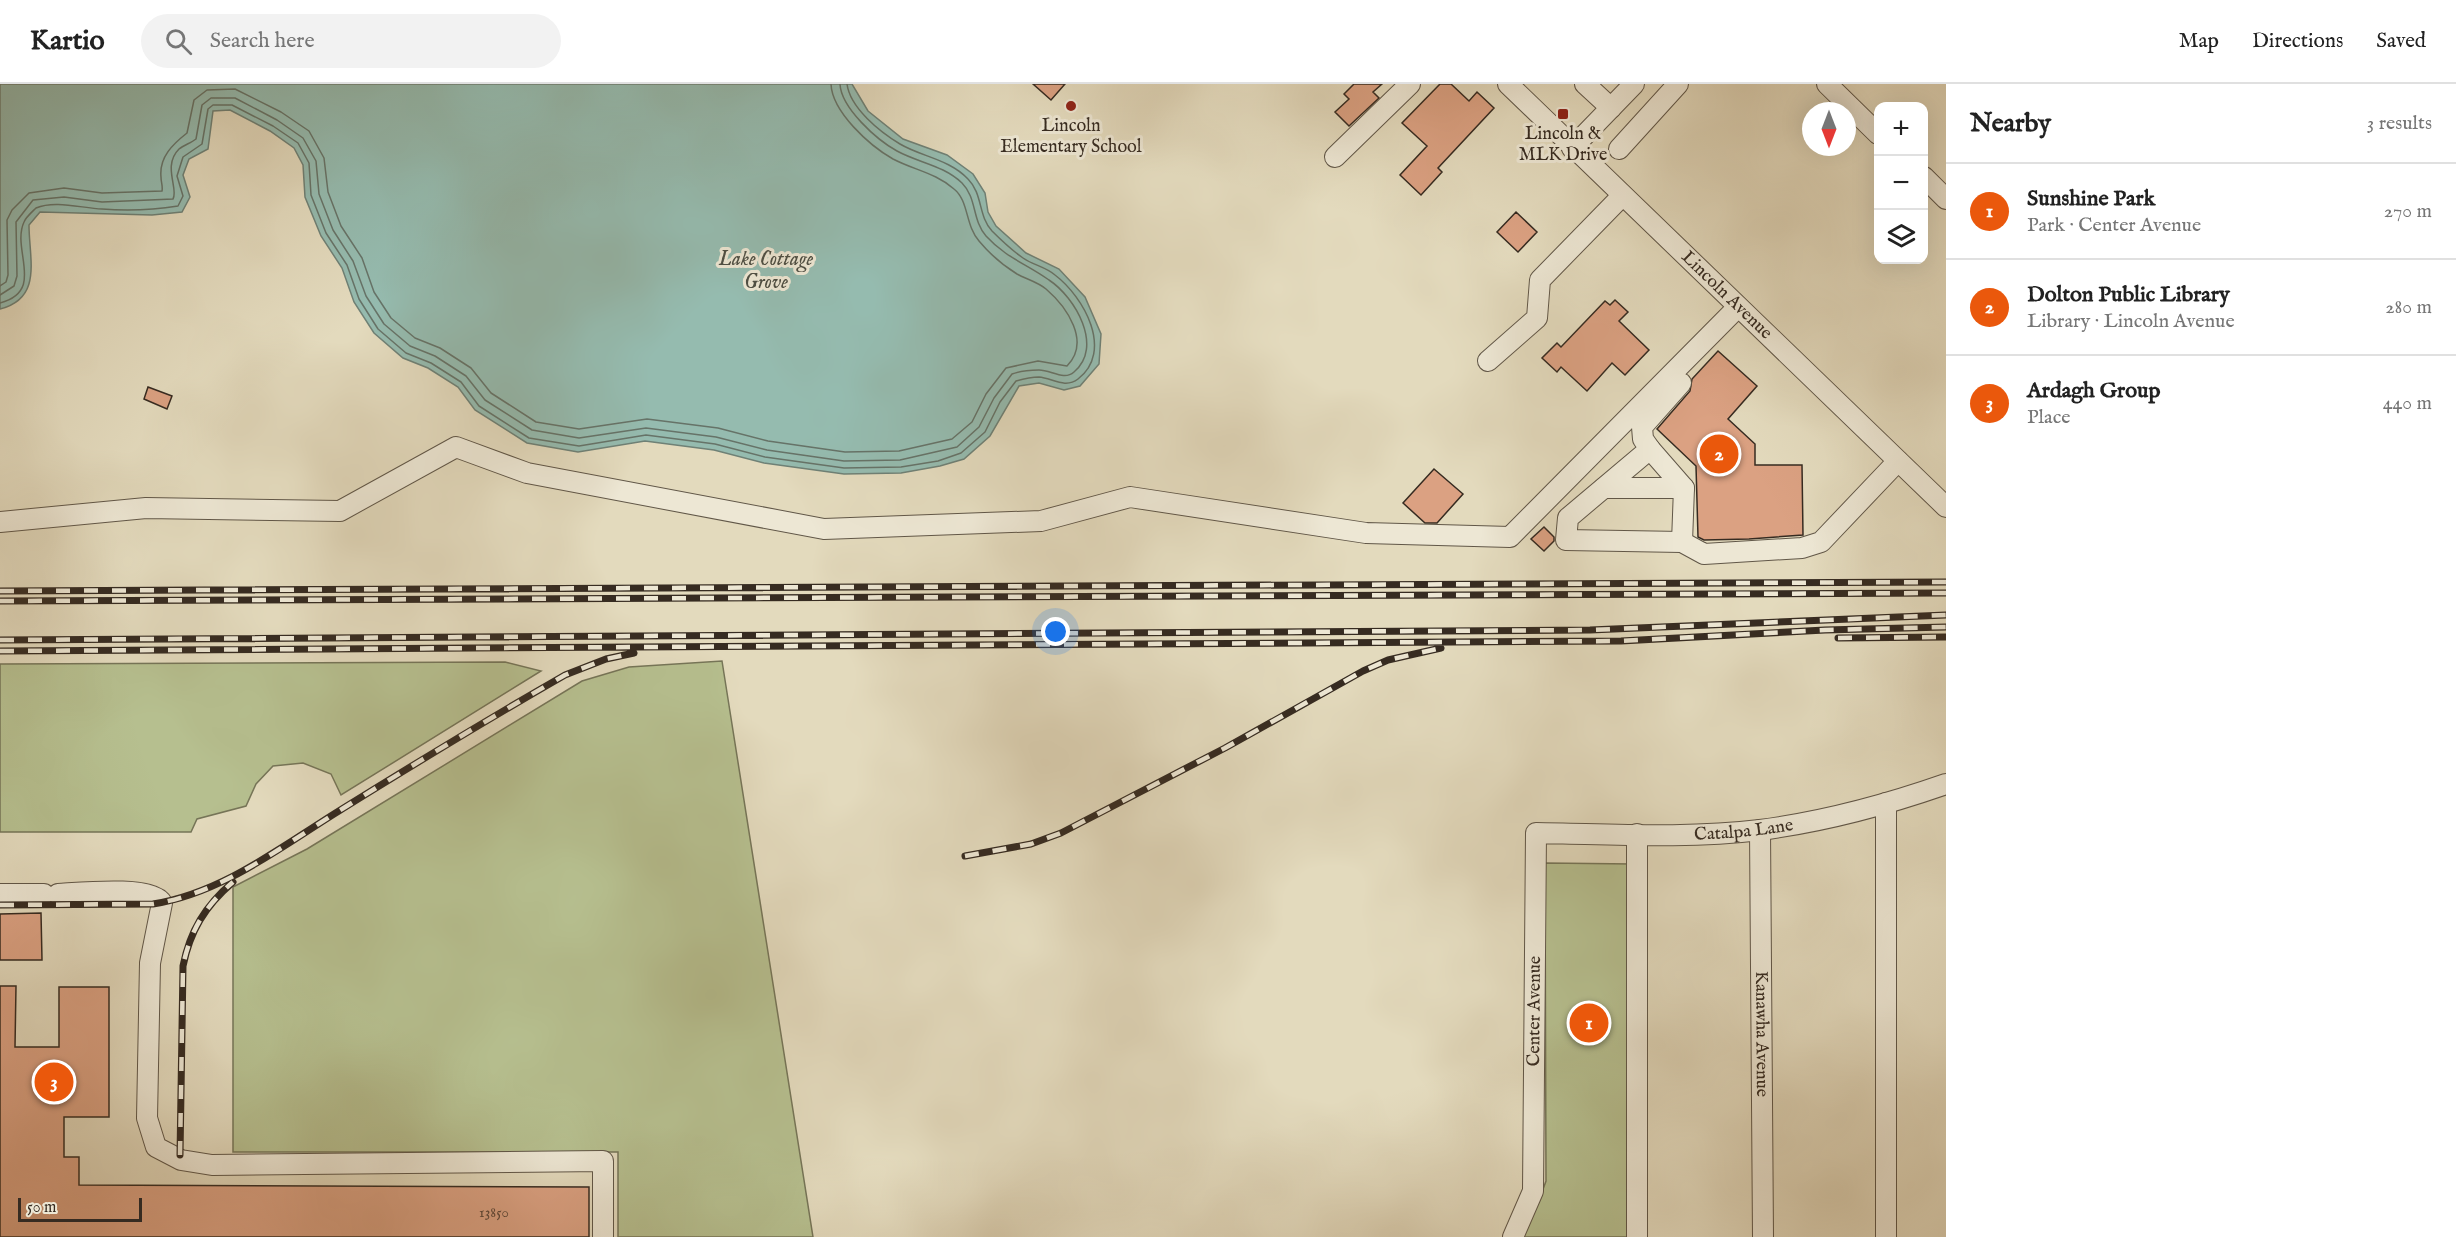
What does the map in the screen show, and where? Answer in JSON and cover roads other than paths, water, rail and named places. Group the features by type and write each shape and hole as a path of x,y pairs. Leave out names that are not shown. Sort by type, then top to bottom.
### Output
{"street":[{"path":"1335,157 1410,84"},
{"name":"Lincoln Avenue","path":"1508,84 1946,507"},
{"path":"1531,84 1531,105"},
{"path":"1585,84 1611,108"},
{"path":"1572,148 1634,84"},
{"path":"1619,149 1678,84"},
{"path":"1827,84 1874,130"},
{"path":"1928,182 1946,199"},
{"path":"1488,361 1537,318 1540,280 1622,196"},
{"path":"1682,542 1684,488 1643,439 1642,427 1742,311"},
{"path":"0,522 146,508 340,511 456,447 527,472 824,529 1041,520 1130,497 1366,533 1510,537 1742,311"},
{"path":"1650,449 1568,518 1566,540 1682,542 1704,554 1802,548 1821,542 1899,461"},
{"path":"1604,488 1684,488"},
{"name":"Catalpa Lane","path":"1536,833 1637,834 1760,830 1886,803 1946,784"},
{"path":"1886,803 1886,1237"},
{"name":"Kanawha Avenue","path":"1760,830 1763,1237"},
{"name":"Center Avenue","path":"1513,1237 1533,1191 1536,833"},
{"path":"1637,834 1637,1237"},
{"path":"0,894 138,892 155,895 162,903 150,963 147,1118 156,1147 181,1160 212,1165 603,1161 603,1237"}],"water":[{"name":"Lake Cottage Grove","path":"0,84 852,84 868,111 903,139 947,155 973,174 985,193 988,212 996,226 1026,253 1059,269 1085,297 1101,334 1099,364 1080,386 1064,390 1039,383 1019,386 990,436 964,459 901,473 844,474 764,463 714,450 645,441 578,452 527,443 475,410 458,387 428,368 403,358 374,333 354,302 342,268 321,236 305,197 303,165 294,148 270,131 230,110 213,111 208,149 189,159 183,175 190,197 182,212 152,215 40,212 29,225 31,276 28,287 23,296 14,304 0,309"}],"railway":[{"path":"0,591 1946,582"},
{"path":"0,601 1946,593"},
{"path":"0,640 1590,630 1946,615"},
{"path":"0,651 1621,641 1825,630 1946,627"},
{"path":"1838,638 1946,637"},
{"path":"965,856 1031,844 1061,833 1225,748 1363,671 1388,660 1441,648"},
{"path":"0,905 153,904 204,890 251,866 425,758 565,675 606,659 634,653"},
{"path":"180,1155 183,966 190,941 200,920 214,900 233,882"}],"place":[{"name":"Lincoln Elementary School","path":"1071,106"},
{"name":"Lincoln & MLK Drive","path":"1563,114"},
{"name":"Dolton Public Library","path":"1719,454"},
{"name":"Sunshine Park","path":"1589,1023"},
{"name":"Ardagh Group","path":"54,1082"}]}
